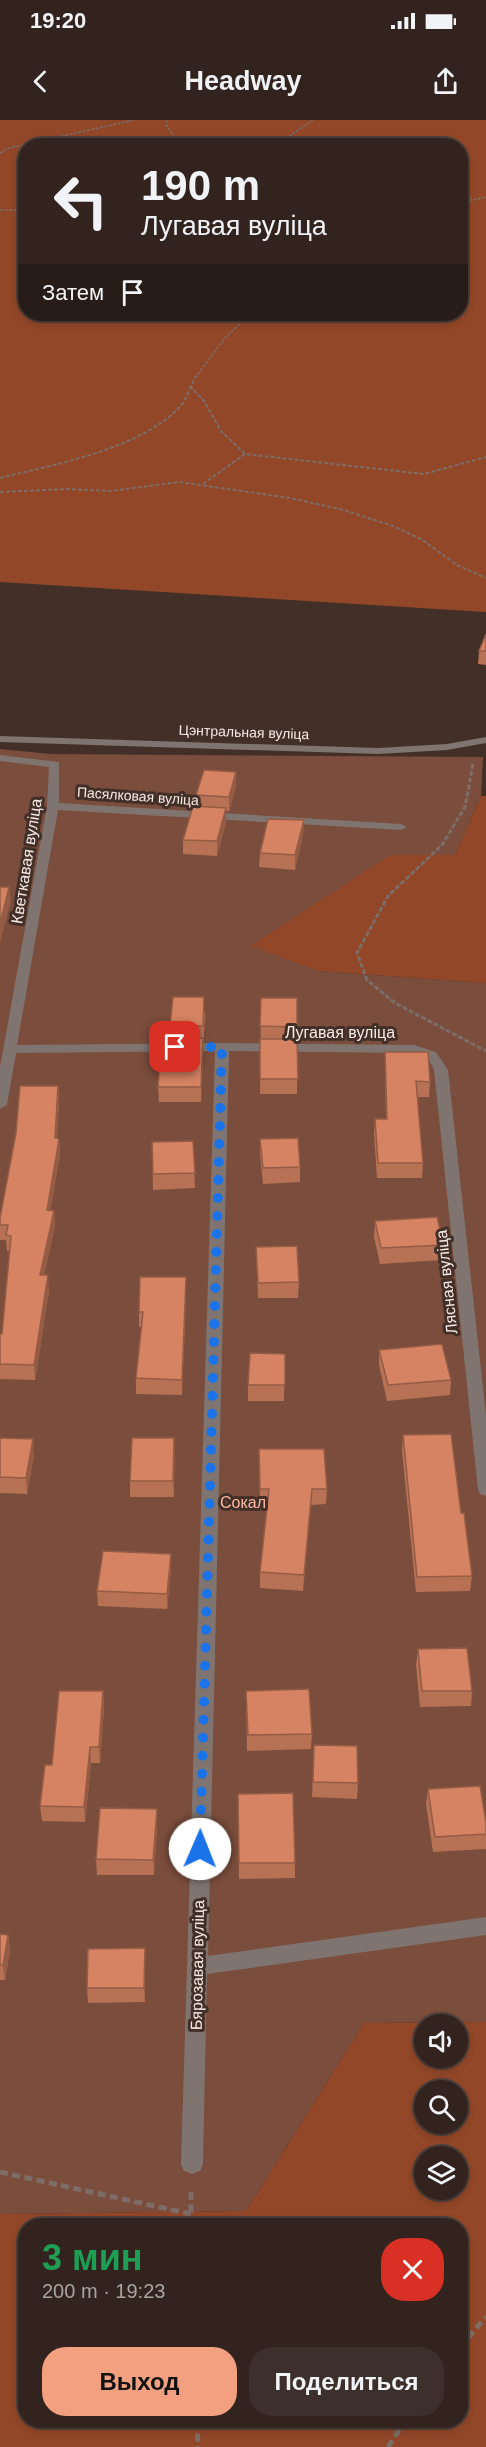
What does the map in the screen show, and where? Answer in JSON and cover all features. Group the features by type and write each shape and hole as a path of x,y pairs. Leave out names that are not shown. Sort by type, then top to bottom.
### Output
{"street":[{"name":"Цэнтральная вуліца","path":"0,739 378,751 435,748 482,741"},
{"name":"Кветкавая вуліца","path":"0,758 55,764 53,806 0,1105"},
{"name":"Пасялковая вуліца","path":"53,806 401,827"},
{"name":"Лугавая вуліца","path":"11,1049 222,1047 414,1049 428,1051 436,1058 441,1070"},
{"name":"Бярозавая вуліца","path":"192,2164 222,1047"},
{"name":"Лясная вуліца","path":"441,1070 486,1490"},
{"path":"196,1967 486,1926"}],"path":[{"path":"54,138 134,120"},
{"path":"167,120 166,125 175,138"},
{"path":"287,138 313,120"},
{"path":"0,153 18,146"},
{"path":"468,198 486,197"},
{"path":"468,200 476,198"},
{"path":"0,210 18,210"},
{"path":"0,478 71,461 154,428 180,407 190,386 216,350 242,321"},
{"path":"190,386 204,402 221,431 245,454 423,474 486,457"},
{"path":"202,484 245,454"},
{"path":"0,492 111,490 179,482 290,498 344,510 393,526 421,539 457,565 486,578"},
{"path":"482,741 465,807 441,844 388,896 357,953 367,980 394,1002 486,1051"},
{"path":"191,2218 192,2164"},
{"path":"0,2172 191,2214"},
{"path":"468,2338 486,2317"},
{"path":"197,2428 198,2447"},
{"path":"388,2447 400,2428"}],"green space":[{"name":"Сокал","path":"0,749 51,754 483,757 481,796 455,855 390,855 318,971 486,983 486,2022 468,2022 468,2014 414,2014 414,2023 364,2023 246,2211 0,2214"}],"shaded area":[{"path":"0,120 486,120 486,612 0,582"},
{"path":"481,796 486,796 486,983 318,971 251,946 390,855 455,855"},
{"path":"468,2022 486,2022 486,2447 0,2447 0,2214 246,2211 364,2023 414,2023 414,2068 468,2068"}],"building":[{"path":"486,634 486,651 479,651"},
{"path":"204,770 236,772 229,797 196,795"},
{"path":"193,806 226,808 217,841 183,840"},
{"path":"268,819 304,820 295,855 260,853"},
{"path":"0,887 9,887 0,924"},
{"path":"173,997 204,997 203,1026 170,1026"},
{"path":"261,998 297,998 297,1027 260,1026"},
{"path":"203,1038 201,1087 158,1087 160,1058 167,1058 169,1039"},
{"path":"260,1039 297,1039 298,1079 260,1079"},
{"path":"385,1052 428,1052 430,1082 416,1081 423,1163 378,1163 375,1119 387,1119"},
{"path":"20,1086 58,1086 55,1138 59,1139 47,1210 54,1211 40,1275 48,1275 34,1365 0,1364 0,1334 2,1334 11,1236 6,1235 8,1225 0,1225 0,1218 16,1133"},
{"path":"298,1138 300,1167 263,1168 260,1139"},
{"path":"193,1141 195,1173 153,1174 152,1142"},
{"path":"437,1217 444,1245 381,1248 375,1221"},
{"path":"297,1246 299,1282 258,1283 256,1247"},
{"path":"140,1277 186,1277 182,1380 136,1378 143,1312 139,1312"},
{"path":"442,1344 451,1380 388,1385 379,1350"},
{"path":"250,1353 285,1354 285,1385 248,1385"},
{"path":"451,1434 472,1576 417,1577 403,1435"},
{"path":"0,1438 33,1439 26,1478 0,1477"},
{"path":"132,1438 174,1438 173,1481 130,1481"},
{"path":"259,1449 324,1449 327,1489 312,1489 304,1575 260,1572 269,1489 260,1489"},
{"path":"103,1551 171,1554 167,1594 97,1591"},
{"path":"467,1648 472,1691 422,1691 418,1649"},
{"path":"309,1689 312,1734 248,1735 246,1691"},
{"path":"59,1691 103,1691 99,1747 90,1747 84,1807 40,1806 45,1765 52,1765"},
{"path":"314,1745 357,1746 358,1783 313,1782"},
{"path":"480,1786 486,1834 435,1837 428,1789"},
{"path":"293,1793 295,1863 239,1863 238,1794"},
{"path":"100,1808 157,1809 153,1860 96,1859"},
{"path":"0,1934 8,1935 3,1965 0,1965"},
{"path":"145,1948 144,1988 87,1988 88,1949"}],"route":[{"path":"175,1047 222,1047 200,1849"}]}
